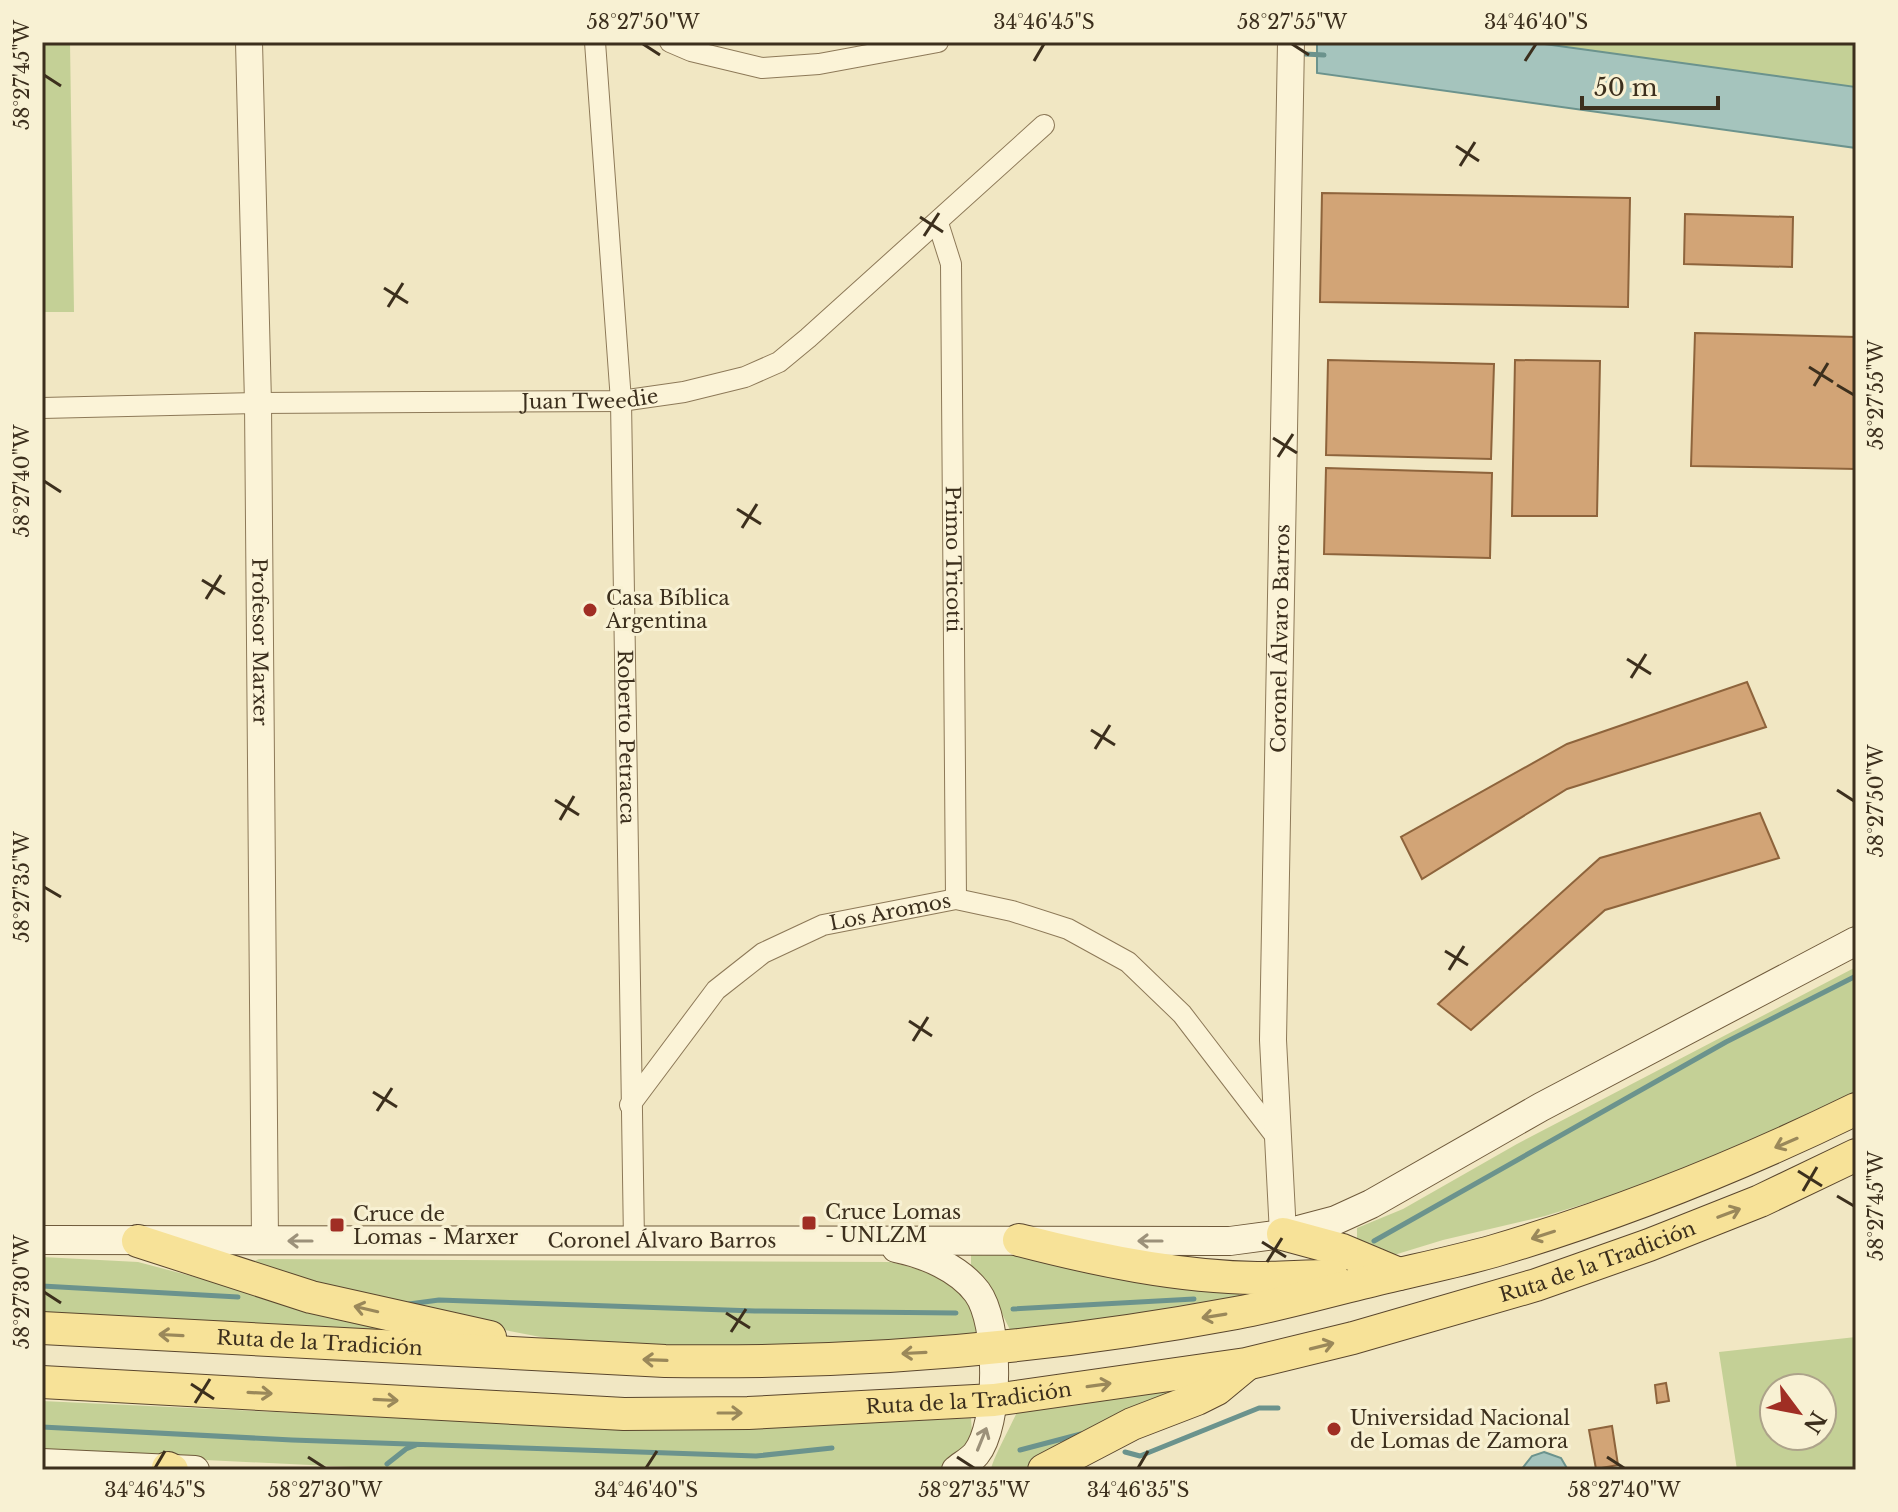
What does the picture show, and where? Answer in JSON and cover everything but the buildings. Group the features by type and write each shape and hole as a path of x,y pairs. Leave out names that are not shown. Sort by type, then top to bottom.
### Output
{"main road":[{"name":"Coronel Álvaro Barros","path":"42,1240 1230,1241 1283,1234 1336,1220 1371,1204 1541,1107 1856,941"},
{"name":"Ruta de la Tradición","path":"42,1328 579,1357 754,1362 992,1348 1114,1333 1238,1312 1493,1251 1694,1182 1856,1109"},
{"name":"Ruta de la Tradición","path":"42,1382 624,1414 748,1413 994,1400 1246,1364 1353,1338 1536,1285 1760,1201 1856,1155"},
{"path":"1283,1234 1342,1250 1399,1274"},
{"path":"1019,1240 1194,1274 1256,1278 1399,1274"},
{"path":"138,1241 311,1297 579,1357"},
{"path":"864,1241 919,1253 949,1268 976,1291 987,1311 994,1400 987,1430 976,1454 956,1470"},
{"path":"1044,1470 1132,1424 1217,1389 1246,1364"},
{"path":"42,1463 178,1469"}],"street":[{"name":"Profesor Marxer","path":"249,42 258,403 265,1241"},
{"name":"Roberto Petracca","path":"595,42 621,401 634,1241"},
{"path":"670,42 691,51 762,68 819,64 938,42"},
{"name":"Coronel Álvaro Barros","path":"1283,1234 1274,1008 1291,42"},
{"name":"Juan Tweedie","path":"42,408 621,401 684,392 745,377 779,362 1044,125"},
{"name":"Primo Tricotti","path":"938,223 951,264 956,899"},
{"name":"Los Aromos","path":"630,1105 716,990 763,953 823,925 956,899 1012,911 1068,929 1128,962 1182,1014 1277,1138"}],"green space":[{"path":"42,42 70,42 74,312 42,312"},
{"path":"1530,42 1856,42 1856,81 1853,87"},
{"path":"1856,967 1856,1096 1672,1177 1545,1216 1394,1255 1362,1247 1357,1239 1357,1228 1403,1209 1517,1144"},
{"path":"971,1250 1052,1260 1239,1292 1240,1300 1012,1334 993,1295 971,1270"},
{"path":"42,1257 138,1262 396,1330 390,1335 42,1316"},
{"path":"259,1259 890,1262 924,1272 956,1289 974,1311 983,1337 814,1350 582,1345 345,1299 247,1264"},
{"path":"1856,1337 1856,1470 1737,1470 1719,1352"},
{"path":"1192,1388 1032,1470 991,1470 1017,1412"},
{"path":"42,1401 576,1426 733,1429 971,1418 973,1446 944,1466 932,1470 412,1470 42,1452"}],"water":[{"path":"1317,42 1530,42 1856,87 1856,148 1317,73"},
{"path":"1544,1452 1561,1458 1568,1470 1521,1470 1532,1456"}],"waterway":[{"path":"1305,54 1324,55"},
{"path":"1374,1241 1726,1042 1856,976"},
{"path":"42,1286 238,1297"},
{"path":"1013,1309 1194,1299"},
{"path":"409,1304 439,1300 755,1311 956,1313"},
{"path":"1125,1452 1140,1456 1259,1408 1278,1408"},
{"path":"42,1427 292,1440 756,1456 832,1448"},
{"path":"1020,1450 1081,1434"},
{"path":"387,1464 416,1445"}],"place":[{"name":"Casa Bíblica Argentina","path":"590,610"},
{"name":"Cruce Lomas - UNLZM","path":"809,1223"},
{"name":"Cruce de Lomas - Marxer","path":"337,1225"},
{"name":"Universidad Nacional de Lomas de Zamora","path":"1334,1429"}]}
